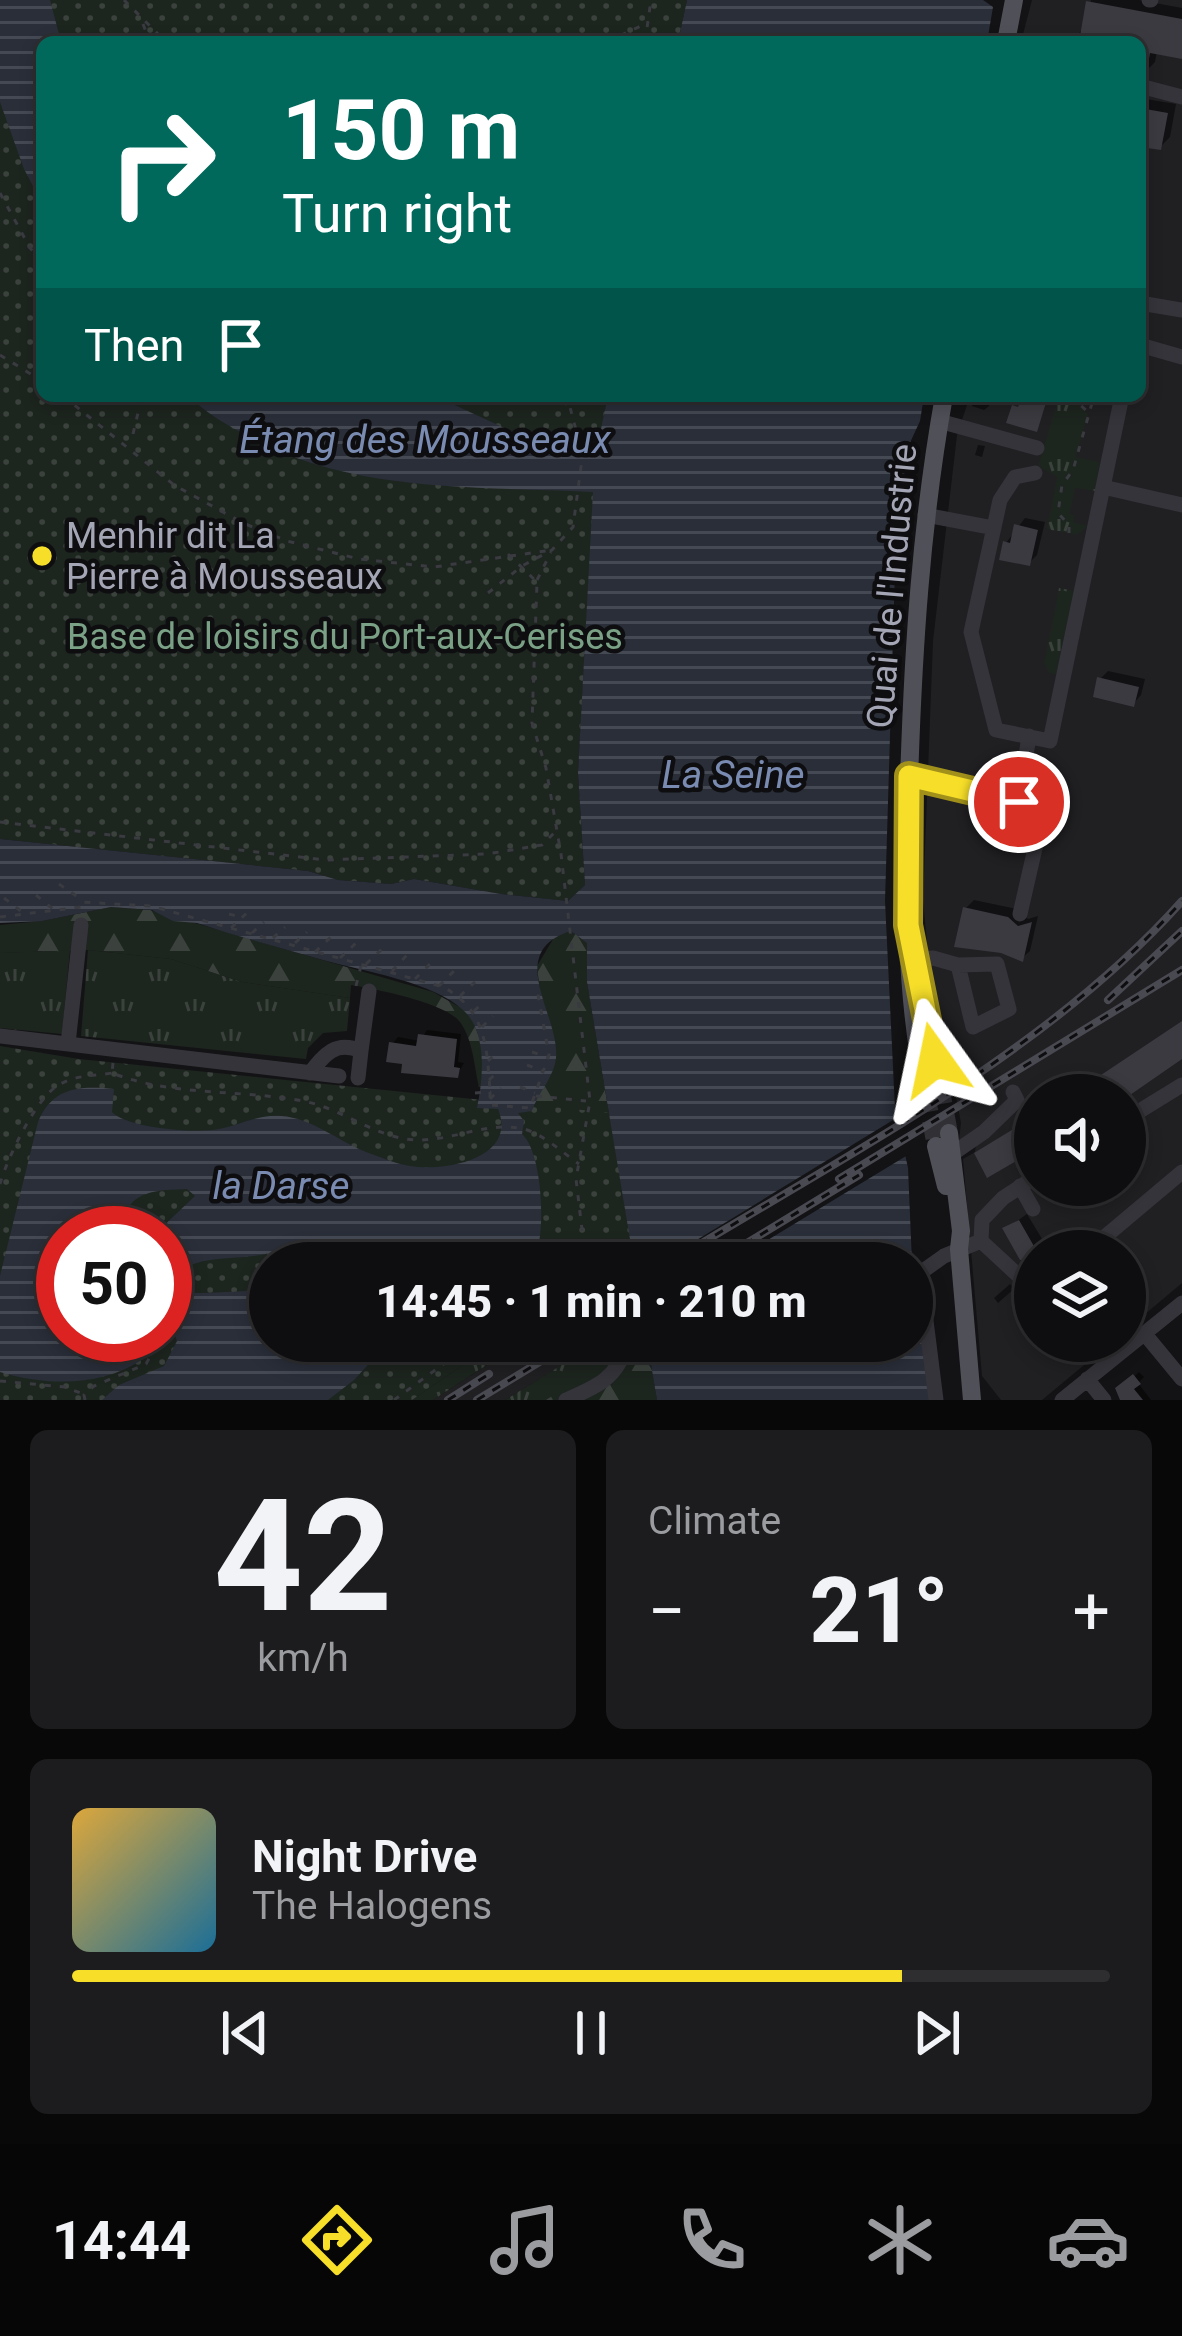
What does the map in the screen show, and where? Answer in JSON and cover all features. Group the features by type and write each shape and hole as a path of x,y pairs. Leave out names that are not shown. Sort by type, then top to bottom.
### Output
{"main road":[{"path":"1007,36 1014,0"},
{"name":"Quai de l'Industrie","path":"933,1090 908,925 909,776 917,593 943,402"},
{"path":"946,1144 961,1232 958,1249 975,1396"}],"street":[{"path":"1146,88 1182,98"},
{"path":"1146,304 1182,310"},
{"path":"1146,346 1182,357"},
{"path":"1034,473 1015,477 1000,500 971,632 996,730 1050,741 1121,402"},
{"path":"939,421 1037,448"},
{"path":"1103,487 1182,505"},
{"path":"926,515 994,528"},
{"path":"1020,914 1036,844 1019,802 1029,736"},
{"path":"909,776 1019,802"},
{"path":"68,1044 81,926"},
{"path":"911,961 933,958 958,965 998,964 1009,1010 973,1027 958,965"},
{"path":"358,988 358,1078"},
{"path":"0,1036 339,1076"},
{"path":"310,1073 335,1048 361,1051"},
{"path":"1146,1107 1182,1085"},
{"path":"946,1144 984,1132 1017,1100 1012,1092"},
{"path":"1113,1230 1182,1172"},
{"path":"1014,1193 982,1220 981,1241 1014,1272"},
{"path":"936,1400 920,1273 958,1249 981,1241"},
{"path":"1146,1332 1182,1303"},
{"path":"1146,1336 1182,1378"},
{"path":"566,1400 598,1386 618,1370 621,1362"},
{"path":"1062,1400 1109,1362"},
{"path":"1087,1379 1104,1400"}],"path":[{"path":"124,0 159,36"},
{"path":"646,36 652,0"},
{"path":"143,22 148,36"},
{"path":"620,36 649,22"},
{"path":"0,193 36,254"},
{"path":"0,355 36,377"},
{"path":"70,402 174,485 243,524 287,542 336,555 434,566 552,550"},
{"path":"133,434 141,402"},
{"path":"488,592 552,550 572,527 584,444 567,404 559,402"},
{"path":"1077,402 1089,413"},
{"path":"1069,533 1069,525 1059,516 1058,502 1092,402"},
{"path":"1077,456 1108,463"},
{"path":"552,550 537,581 532,723 546,768 564,875 590,1102 576,1179 584,1242"},
{"path":"508,554 537,581"},
{"path":"0,822 325,860 501,852 542,845 557,830"},
{"path":"58,884 85,903 151,906 415,979 460,996 482,1028 490,1105 530,1108 548,1058 537,989"},
{"path":"36,895 55,910"},
{"path":"4,898 24,914"},
{"path":"0,917 81,908 85,903"},
{"path":"231,928 252,908"},
{"path":"229,914 242,917"},
{"path":"251,934 264,922"},
{"path":"272,939 285,927"},
{"path":"292,945 307,932"},
{"path":"316,952 331,937"},
{"path":"340,958 356,943"},
{"path":"358,988 363,965 382,949"},
{"path":"390,972 407,955"},
{"path":"415,979 434,960"},
{"path":"439,986 460,966"},
{"path":"460,996 475,982"},
{"path":"527,999 539,1003"},
{"path":"474,1011 485,1001"},
{"path":"530,1015 542,1019"},
{"path":"482,1028 494,1016"},
{"path":"533,1033 546,1037"},
{"path":"485,1043 495,1034"},
{"path":"112,1073 115,1050"},
{"path":"488,1061 499,1051"},
{"path":"532,1052 548,1058"},
{"path":"527,1065 543,1072"},
{"path":"489,1080 500,1070"},
{"path":"0,1184 12,1152 47,1094 76,1077 112,1073 135,1082 200,1093 308,1102 335,1109 388,1135 410,1139 445,1140 498,1126 529,1130 579,1164"},
{"path":"520,1087 535,1094 590,1102"},
{"path":"475,1093 490,1096 501,1088"},
{"path":"0,1381 64,1388 85,1397 94,1386 147,1362"},
{"path":"394,1400 446,1362"}],"shaded area":[{"path":"1032,0 1182,0 1182,1283 1146,1313 1146,1230 1014,1230 1014,1362 1088,1362 1042,1400 1001,1400 982,1376 963,1159 975,1152 976,1143 971,1138 959,1140 961,1123 953,1081 934,1012 923,901 933,641 957,435 968,402 1146,402 1146,36 1023,36"},
{"path":"492,1362 567,1362 505,1400 433,1400"}],"green space":[{"name":"Base de loisirs du Port-aux-Cerises","path":"0,0 687,0 679,36 36,36 36,402 607,402 594,492 578,773 585,885 568,901 414,879 391,884 338,880 308,871 0,839"},
{"path":"1057,402 1075,402 1088,414 1076,457 1100,462 1095,491 1075,488 1070,514 1074,522 1088,526 1077,535 1047,529 1057,477 1038,466"},
{"path":"1059,588 1074,591 1056,674 1049,673 1044,663"},
{"path":"111,907 150,910 433,992 470,1013 482,1045 487,1088 479,1087 460,1022 410,998 351,985 350,998 242,982 171,959 88,950 0,953 0,925"},
{"path":"571,931 587,942 587,982 630,1242 532,1242 529,1119 538,1094 541,1001 537,966 555,936"},
{"path":"70,950 62,1034 0,1028 0,953"},
{"path":"88,950 171,959 242,982 350,998 347,1031 323,1033 308,1048 306,1059 81,1036"},
{"path":"0,1046 79,1059 612,1113 631,1242 249,1242 249,1362 467,1362 412,1400 0,1400"},
{"path":"467,1362 492,1362 433,1400 412,1400"},
{"path":"566,1362 609,1362 547,1400 505,1400"},
{"path":"604,1362 651,1362 657,1400 546,1400"}],"water":[{"path":"0,0 50,0 59,36 36,36 36,192 0,102"},
{"path":"687,0 983,0 993,7 988,36 679,36"},
{"name":"La Seine","path":"197,402 448,402 531,440 598,443 607,402 923,402 908,447 896,536 885,901 895,1109 908,1168 911,1242 630,1242 587,982 587,943 571,931 551,941 541,954 537,969 556,1058 532,1111 518,1113 538,1176 539,1242 249,1242 249,1256 192,1264 192,1206 184,1206 195,1196 187,1189 155,1191 129,1206 36,1206 36,1362 138,1362 110,1375 73,1381 0,1372 0,1276 38,1122 60,1095 79,1089 114,1089 112,1112 120,1118 179,1130 219,1129 265,1117 292,1118 366,1152 425,1167 475,1158 498,1139 501,1126 498,1109 477,1108 482,1070 477,1031 450,1000 397,979 197,923 173,921 152,910 111,907 42,921 0,923 0,839 308,871 338,880 391,884 414,879 568,901 585,885 578,773 593,492 458,487 369,477 283,453 242,433"},
{"name":"La Seine","path":"249,1290 249,1362 371,1362 328,1400 102,1400 119,1385 166,1362 192,1362 192,1293"},
{"path":"651,1362 926,1362 931,1400 657,1400"}],"pier":[{"path":"903,1114 911,1153 765,1242 693,1242"}],"building":[{"path":"1086,1 1182,19 1182,59 1150,53 1146,75 1146,36 1080,36"},
{"path":"1146,109 1168,113 1161,150 1146,148"},
{"path":"1020,402 1046,402 1037,432 1006,423 1012,405 1018,407"},
{"path":"1014,524 1038,530 1030,566 999,560 1003,541 1010,543"},
{"path":"1097,677 1139,687 1134,707 1093,697"},
{"path":"963,907 1008,917 1018,926 1032,922 1023,962 1001,953 954,947"},
{"path":"1182,1021 1182,1059 1146,1084 1146,1074 1102,1074"},
{"path":"418,1034 457,1039 454,1067 460,1068 458,1078 401,1073 402,1064 386,1062 389,1042 416,1046"},
{"path":"1014,1129 1014,1162 987,1178 974,1153"},
{"path":"1019,1220 1025,1230 1014,1230 1014,1249 1002,1228"},
{"path":"1133,1374 1141,1384 1134,1389 1143,1400 1120,1400 1115,1388"}],"tunnel":[{"path":"940,1086 949,1133"},
{"path":"926,1094 936,1146"}],"railway":[{"path":"704,1242 872,1142 1006,1054 1128,956 1182,901"},
{"path":"1108,1000 1182,931"},
{"path":"839,1179 1182,970"},
{"path":"749,1242 859,1175"},
{"path":"477,1400 539,1362"},
{"path":"448,1400 489,1374"}],"place":[{"name":"Menhir dit La Pierre à Mousseaux","path":"42,556"}],"route":[{"path":"935,1060 908,925 909,776 1019,802"}],"water label":[{"name":"Étang des Mousseaux","path":"425,439"},
{"name":"la Darse","path":"281,1185"}]}
